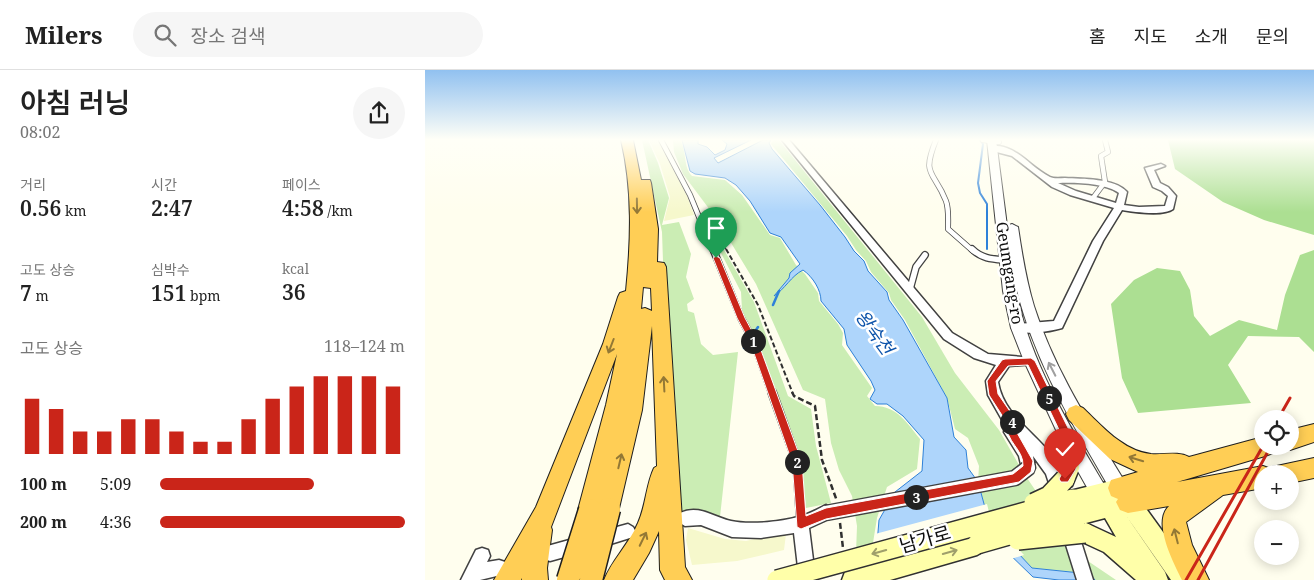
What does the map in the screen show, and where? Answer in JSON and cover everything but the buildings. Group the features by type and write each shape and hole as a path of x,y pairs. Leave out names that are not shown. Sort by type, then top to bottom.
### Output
{"highway":[{"path":"591,580 607,448 631,340 638,248 637,188 632,164"},
{"path":"568,580 599,510 632,410 642,349 651,229 649,200 641,164"},
{"path":"651,229 657,253 673,570 679,580"},
{"path":"535,580 534,568 543,515 620,321 638,248"},
{"path":"1076,414 1109,445 1125,456 1150,464 1201,464"},
{"path":"617,580 627,568 645,536 661,488 667,433"},
{"path":"1299,437 1314,433"},
{"path":"1113,497 1201,464 1254,449"},
{"path":"1299,471 1314,468"},
{"path":"1113,497 1254,479"},
{"path":"1196,580 1181,551 1175,533 1173,518 1183,508 1224,484"},
{"path":"503,574 543,515"}],"main road":[{"path":"993,520 1049,496 1065,479 1071,469 1068,438"},
{"name":"남가로","path":"777,580 993,520 1080,515 1113,497"},
{"name":"Geumgang-ro","path":"1113,497 1157,580"},
{"name":"Geumgang-ro","path":"1113,497 1185,580"},
{"path":"853,580 1080,515 1111,545 1153,580"}],"street":[{"path":"805,164 948,336 970,352 986,360 1005,362 1031,361"},
{"name":"Geumgang-ro","path":"994,164 1009,290 1018,328 1031,361 1068,438 1113,497"},
{"name":"Geumgang-ro","path":"996,164 1017,263 1035,328 1049,363 1076,414 1113,497"},
{"path":"1027,164 1048,180 1073,193 1119,208 1139,210 1169,209 1172,196 1165,189 1156,185 1149,172 1151,166 1161,166"},
{"path":"1018,328 1058,325 1098,241 1119,208 1123,192 1118,188 1105,184 1048,180"},
{"path":"1005,362 992,381 994,395 1012,423 1053,471 1085,580"},
{"path":"685,518 701,518 732,529 761,530 801,524 835,513 1015,478 1028,468 1028,461 1025,452 1011,432 1012,423"},
{"path":"801,524 808,580"},
{"path":"551,553 628,532"},
{"path":"471,576 482,556"},
{"path":"471,576 503,574"}],"lane":[{"path":"674,164 688,192 741,318 754,342 797,462 801,524"},
{"path":"928,164 947,203 948,229 978,255 990,259 1006,260"},
{"path":"1093,198 1105,184 1105,172 1100,164"},
{"path":"910,289 916,266 925,255"}],"path":[{"path":"703,210 758,305 791,391 795,396 815,406 822,460 843,551"}],"green space":[{"path":"647,164 658,164 669,198 662,225 679,222 691,254 686,277 694,299 687,304 688,311 694,313 701,344 713,355 738,352 720,517 696,510 677,514 665,320 662,232"},
{"path":"660,164 670,164 687,196 694,215 664,221 670,197"},
{"path":"679,164 686,164 692,176 725,180 742,195 770,235 780,238 796,265 805,274 818,293 819,301 838,324 843,333 842,345 872,388 867,396 875,406 889,409 901,416 920,439 917,469 887,487 877,518 867,580 855,580 857,526 852,496 839,470 831,443 825,399 803,390 756,284 716,218 683,174"},
{"path":"787,164 798,164 922,317 955,373 999,430 1023,472 1079,555 1116,580 1095,580 1090,574 1032,568 989,522 978,482 979,466 968,438 955,429 947,398 905,320 891,300 889,293 871,272 866,261"},
{"path":"1174,164 1314,164 1314,235 1264,220 1223,202 1175,169"},
{"path":"703,217 708,222 754,302 788,396 811,409 816,446 831,503 806,508 801,462 742,310 741,292 721,253 717,251"},
{"path":"1314,250 1314,352 1299,337 1248,336 1228,365 1251,403 1138,413 1122,378 1111,304 1134,280 1157,268 1180,271 1190,290 1194,316 1210,336 1239,320 1277,330 1285,295 1300,255"},
{"path":"688,528 725,539 746,541 783,533 786,534 784,550 737,561 692,565 686,540"}],"water":[{"name":"왕숙천","path":"688,164 785,164 864,261 868,271 887,292 889,300 903,320 947,398 954,437 966,450 968,468 978,482 989,522 1032,568 1090,574 1095,580 1059,580 1033,577 973,519 940,521 874,580 879,520 895,492 922,471 924,440 903,416 887,404 877,404 870,399 875,390 871,381 847,345 844,329 821,301 818,288 807,273 803,270 774,296 789,278 790,273 800,264 781,237 770,233 750,201 736,185 725,178 695,174 690,171"}],"pier":[{"path":"987,504 991,520 1024,555 1011,559 972,521 942,523 926,580 871,580 875,534"}],"waterway":[{"path":"980,164 978,183 980,193 987,204 987,249"},
{"path":"773,305 779,291"},
{"path":"744,348 747,344"}],"railway":[{"path":"1283,410 1290,398"},
{"path":"1186,580 1258,455"},
{"path":"1198,580 1266,455"}],"route":[{"path":"716,258 741,318 754,342 797,462 801,524 826,513 1015,478 1028,468 1025,452 1011,432 1012,423 1005,415 994,395 992,381 1005,362 1031,361 1068,438 1071,469 1065,479"}]}
